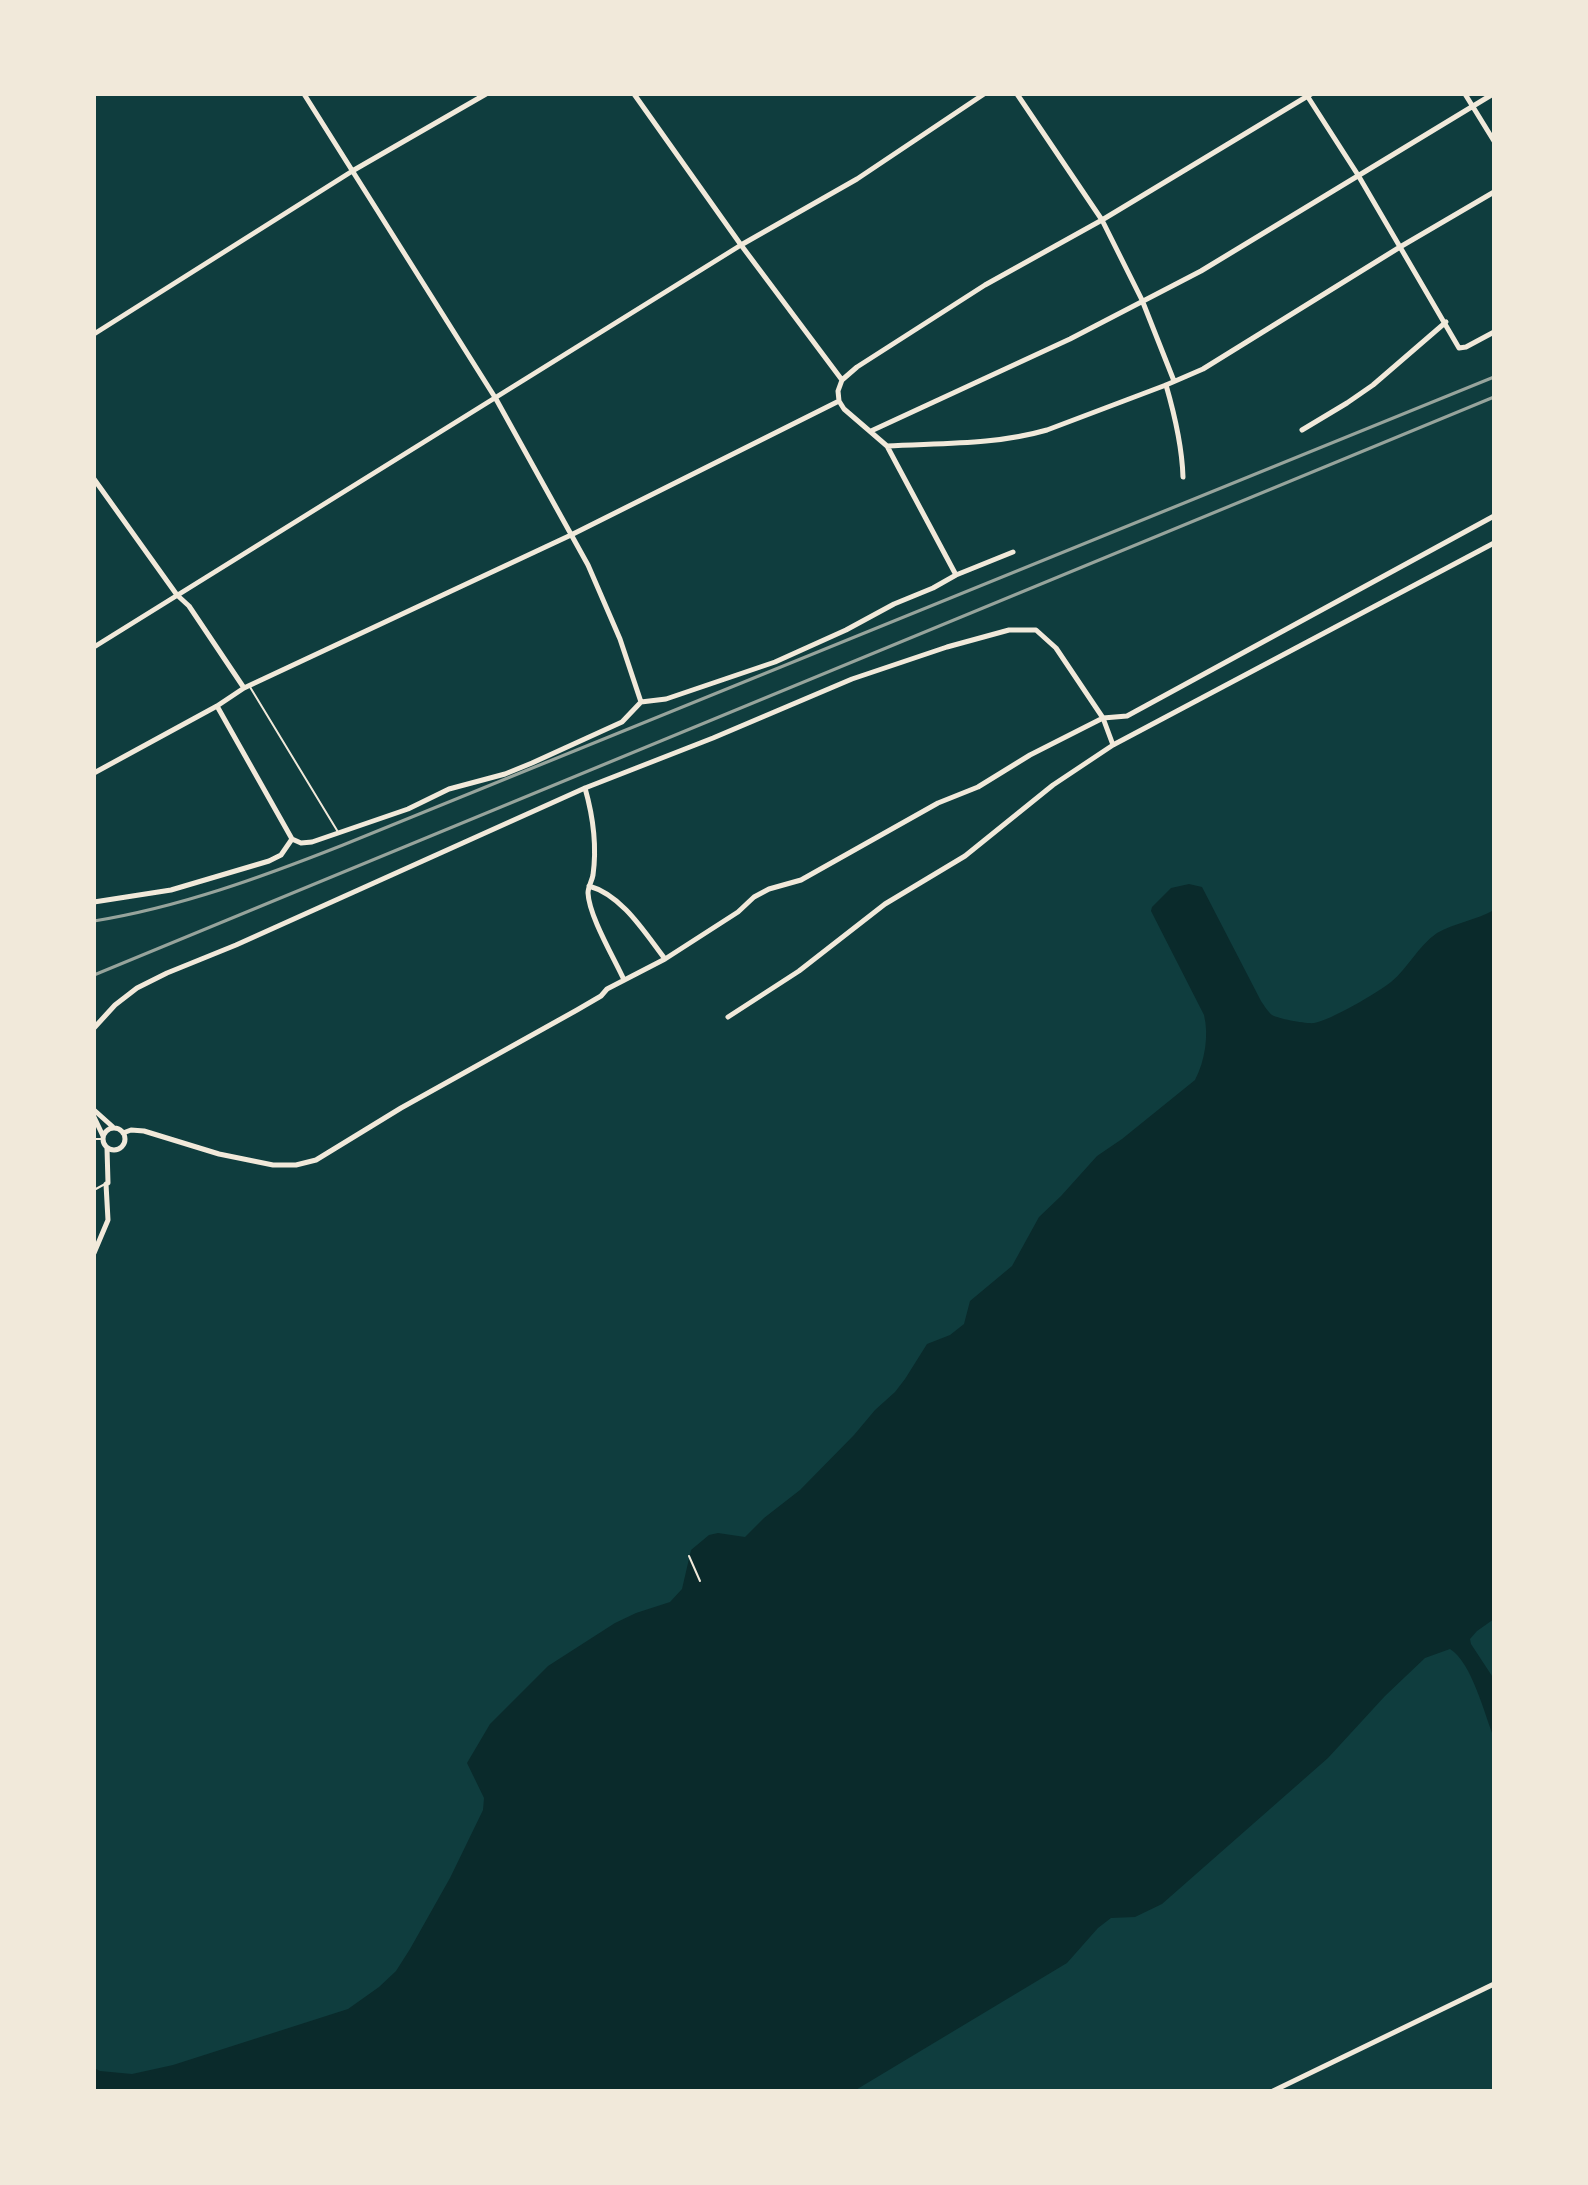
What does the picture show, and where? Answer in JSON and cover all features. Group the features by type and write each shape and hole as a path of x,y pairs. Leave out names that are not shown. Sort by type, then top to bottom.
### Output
{"street":[{"path":"304,94 496,399 588,565 620,639 641,702"},
{"path":"94,334 354,170 486,94"},
{"path":"634,94 842,380"},
{"path":"94,647 741,245 857,179 984,94"},
{"path":"1017,94 1102,220 1142,300 1174,381"},
{"path":"1465,94 1494,141"},
{"path":"871,431 1070,339 1201,271 1493,94"},
{"path":"956,575 887,446 844,409 839,401 838,391 842,380 857,367 985,285 1102,220 1308,95 1459,348 1494,332"},
{"path":"887,446 1026,436 1166,385 1203,369 1494,192"},
{"path":"1302,430 1373,385 1446,322"},
{"path":"1166,385 1179,437 1183,477"},
{"path":"94,773 247,687 571,535 839,401"},
{"path":"94,479 247,687"},
{"path":"123,1133 144,1131 219,1154 273,1165 296,1165 316,1160 401,1108 665,959 738,912 754,897 769,889 801,880 938,803 978,787 1030,755 1103,718 1127,716 1494,516"},
{"path":"728,1017 799,971 885,904 965,856 1053,785 1113,745 1494,543"},
{"path":"217,706 292,839 301,843 312,842 408,809 449,789 518,769 622,722 641,702 666,699 775,662 956,575 1013,552"},
{"path":"94,1028 115,1005 137,988 167,973 304,915 585,788 852,679 947,647 1009,630 1036,630 1056,648 1103,718 1113,745"},
{"path":"585,788 594,840 593,875 588,895 624,980"},
{"path":"94,902 171,890 269,861 281,855 292,839"},
{"path":"589,886 604,890 636,921 665,959"},
{"path":"94,1110 123,1133 123,1147 118,1150 107,1148"},
{"path":"94,1117 107,1148 108,1183 108,1220 94,1253"},
{"path":"102,1138 107,1129 113,1127"},
{"path":"1273,2091 1494,1984"}],"lane":[{"path":"247,687 338,832"},
{"path":"94,1139 102,1138"},
{"path":"94,1190 106,1184"}],"path":[{"path":"689,1556 700,1581"}],"water":[{"path":"1189,884 1202,887 1269,1012 1305,1023 1321,1021 1365,999 1391,982 1437,933 1494,910 1494,1619 1470,1639 1494,1679 1494,1738 1471,1677 1458,1656 1450,1649 1425,1658 1328,1758 1162,1904 1135,1917 1111,1918 1067,1963 854,2091 94,2091 94,2068 132,2074 173,2065 348,2009 396,1971 450,1878 483,1810 484,1798 467,1763 490,1724 548,1666 615,1623 670,1602 682,1589 691,1550 709,1535 718,1533 745,1537 800,1490 895,1392 927,1344 950,1335 964,1324 970,1301 1012,1266 1039,1217 1097,1156 1195,1080 1205,1048 1204,1015 1151,911 1171,888"}],"railway":[{"path":"94,921 189,899 313,857 1494,377"},
{"path":"94,975 1494,397"}]}
